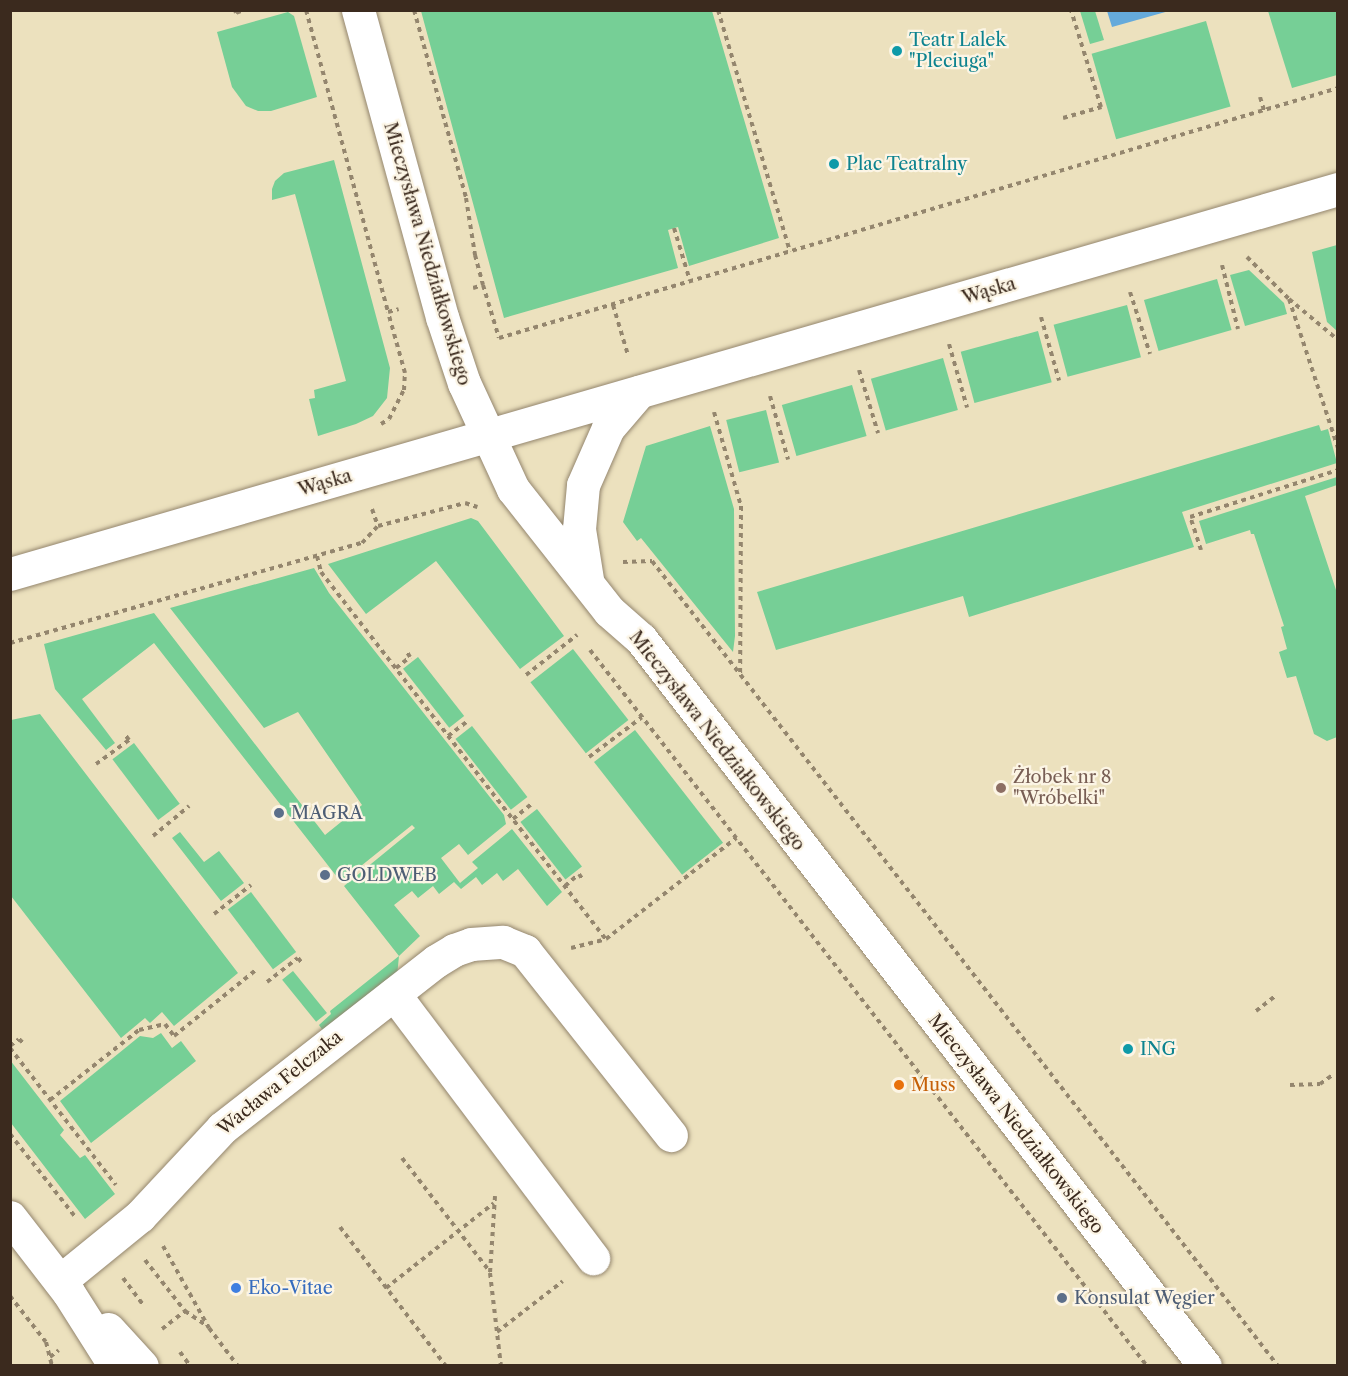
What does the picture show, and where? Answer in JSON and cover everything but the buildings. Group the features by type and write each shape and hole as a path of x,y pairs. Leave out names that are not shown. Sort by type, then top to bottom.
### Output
{"street":[{"name":"Mieczysława Niedziałkowskiego","path":"358,10 442,317 464,383 513,489 609,611 641,639 1205,1365"},
{"name":"Wąska","path":"10,574 1338,189"},
{"path":"589,586 579,530 584,485 608,428 639,392"},
{"name":"Wacława Felczaka","path":"60,1281 140,1216 222,1128 445,954 463,947 495,941 514,945 532,958"},
{"path":"532,958 670,1135"},
{"path":"394,994 593,1258"},
{"path":"10,1217 60,1281 115,1365"},
{"path":"60,1281 142,1365"}],"path":[{"path":"235,10 236,13 244,10"},
{"path":"306,10 405,373 404,390 389,418 378,426"},
{"path":"414,10 466,198 475,255 499,338 1338,88"},
{"path":"718,10 790,252"},
{"path":"1063,118 1101,106 1071,10"},
{"path":"1084,52 1091,50"},
{"path":"1260,97 1264,110"},
{"path":"674,228 690,281"},
{"path":"1239,260 1257,255"},
{"path":"1247,257 1289,299 1338,340"},
{"path":"1210,268 1230,262"},
{"path":"1222,265 1238,328"},
{"path":"470,289 483,285"},
{"path":"1119,295 1142,288"},
{"path":"1130,292 1149,354"},
{"path":"1289,299 1338,448"},
{"path":"613,304 629,357"},
{"path":"388,312 404,307"},
{"path":"1031,320 1052,314"},
{"path":"1041,317 1059,380"},
{"path":"938,347 959,341"},
{"path":"949,344 968,407"},
{"path":"848,374 870,367"},
{"path":"859,370 878,433"},
{"path":"759,399 781,393"},
{"path":"770,396 788,459"},
{"path":"703,415 725,409"},
{"path":"714,412 741,506 740,674"},
{"path":"1201,550 1190,517 1338,470"},
{"path":"369,500 378,526"},
{"path":"10,643 362,543 378,526 465,503 480,509"},
{"path":"617,554 623,562"},
{"path":"317,556 321,572 606,939"},
{"path":"618,566 623,562 652,561 1278,1365"},
{"path":"571,626 1146,1365"},
{"path":"526,675 578,635"},
{"path":"396,668 410,657 407,652"},
{"path":"589,757 642,717"},
{"path":"448,736 468,721"},
{"path":"96,765 129,741 126,736"},
{"path":"513,819 533,804"},
{"path":"153,836 189,806"},
{"path":"532,958 606,939 736,838"},
{"path":"565,886 579,874 583,880"},
{"path":"214,914 251,885"},
{"path":"267,982 298,958 302,963"},
{"path":"50,1100 139,1030 165,1024 174,1036 257,969"},
{"path":"1256,1011 1274,997"},
{"path":"24,1044 19,1039 10,1047 119,1189"},
{"path":"1290,1085 1320,1084 1334,1074"},
{"path":"10,1134 79,1222"},
{"path":"402,1158 490,1273"},
{"path":"496,1186 490,1273 501,1365"},
{"path":"386,1288 495,1202"},
{"path":"340,1227 446,1365"},
{"path":"163,1246 209,1328 238,1365"},
{"path":"139,1251 185,1311 209,1328"},
{"path":"497,1332 593,1258"},
{"path":"10,1296 46,1342 52,1365"},
{"path":"162,1329 185,1311"},
{"path":"50,1357 61,1349"}],"green space":[{"path":"421,11 712,11 779,238 689,266 678,227 668,230 678,268 504,318"},
{"path":"1080,11 1095,11 1104,40 1090,44"},
{"path":"1268,11 1337,11 1337,75 1292,88"},
{"path":"288,12 294,16 317,97 271,111 258,111 246,106 232,87 217,32"},
{"path":"1206,21 1231,107 1116,139 1092,54"},
{"path":"334,160 390,368 387,398 373,416 318,436 309,399 315,398 314,390 346,381 295,194 272,200 272,189 275,181 284,173"},
{"path":"1338,245 1337,331 1327,322 1312,252"},
{"path":"1249,270 1284,303 1287,314 1245,326 1230,275"},
{"path":"1217,279 1232,330 1159,351 1144,300"},
{"path":"1127,305 1141,357 1068,377 1054,325"},
{"path":"1038,331 1052,382 974,403 961,352"},
{"path":"943,358 958,410 886,431 871,379"},
{"path":"852,385 867,436 796,456 782,405"},
{"path":"766,410 779,462 739,472 726,420"},
{"path":"1319,425 1321,431 1328,429 1337,463 1182,512 1194,547 969,617 963,596 776,650 757,592"},
{"path":"710,426 734,509 735,636 733,652 641,538 637,541 623,522 646,446"},
{"path":"1337,477 1337,485 1305,496 1337,593 1337,737 1327,741 1314,734 1296,676 1287,678 1279,652 1287,649 1281,627 1284,626 1254,534 1251,534 1250,530 1206,544 1199,521"},
{"path":"471,518 478,521 564,636 520,669 436,561 366,614 328,564"},
{"path":"314,568 329,593 504,815 506,824 468,855 459,844 441,858 460,883 478,868 472,862 512,829 562,892 547,906 518,869 503,881 497,873 482,885 476,877 461,889 454,882 439,894 433,886 418,898 412,891 394,905 420,936 399,956 344,886 415,828 412,825 341,882 154,643 82,699 115,743 106,750 55,689 44,644 154,613 325,835 362,805 298,712 264,728 170,608"},
{"path":"573,649 628,720 586,753 530,682"},
{"path":"418,657 464,716 449,728 403,669"},
{"path":"40,714 238,973 174,1026 162,1012 150,1023 145,1018 121,1038 11,896 11,720"},
{"path":"472,726 527,797 511,810 455,739"},
{"path":"635,730 723,843 682,875 594,762"},
{"path":"134,743 180,804 158,820 112,759"},
{"path":"537,809 582,867 565,879 520,822"},
{"path":"180,832 204,862 219,851 244,883 221,901 172,838"},
{"path":"251,892 296,952 273,969 228,909"},
{"path":"399,956 397,976 326,1035 319,1025 331,1014 330,1011"},
{"path":"293,971 327,1013 316,1022 282,980"},
{"path":"161,1033 172,1048 181,1041 196,1061 91,1143 60,1101 140,1036 153,1038"},
{"path":"10,1060 64,1130 60,1135 80,1158 85,1155 115,1194 85,1219 11,1123"}],"water":[{"path":"1107,10 1169,11 1112,27"}],"place":[{"name":"Teatr Lalek \"Pleciuga\"","path":"897,51"},
{"name":"Plac Teatralny","path":"834,164"},
{"name":"Żłobek nr 8 \"Wróbelki\"","path":"1001,788"},
{"name":"MAGRA","path":"279,813"},
{"name":"GOLDWEB","path":"325,875"},
{"name":"ING","path":"1128,1049"},
{"name":"Muss","path":"899,1085"},
{"name":"Eko-Vitae","path":"236,1288"},
{"name":"Konsulat Węgier","path":"1062,1298"}]}
